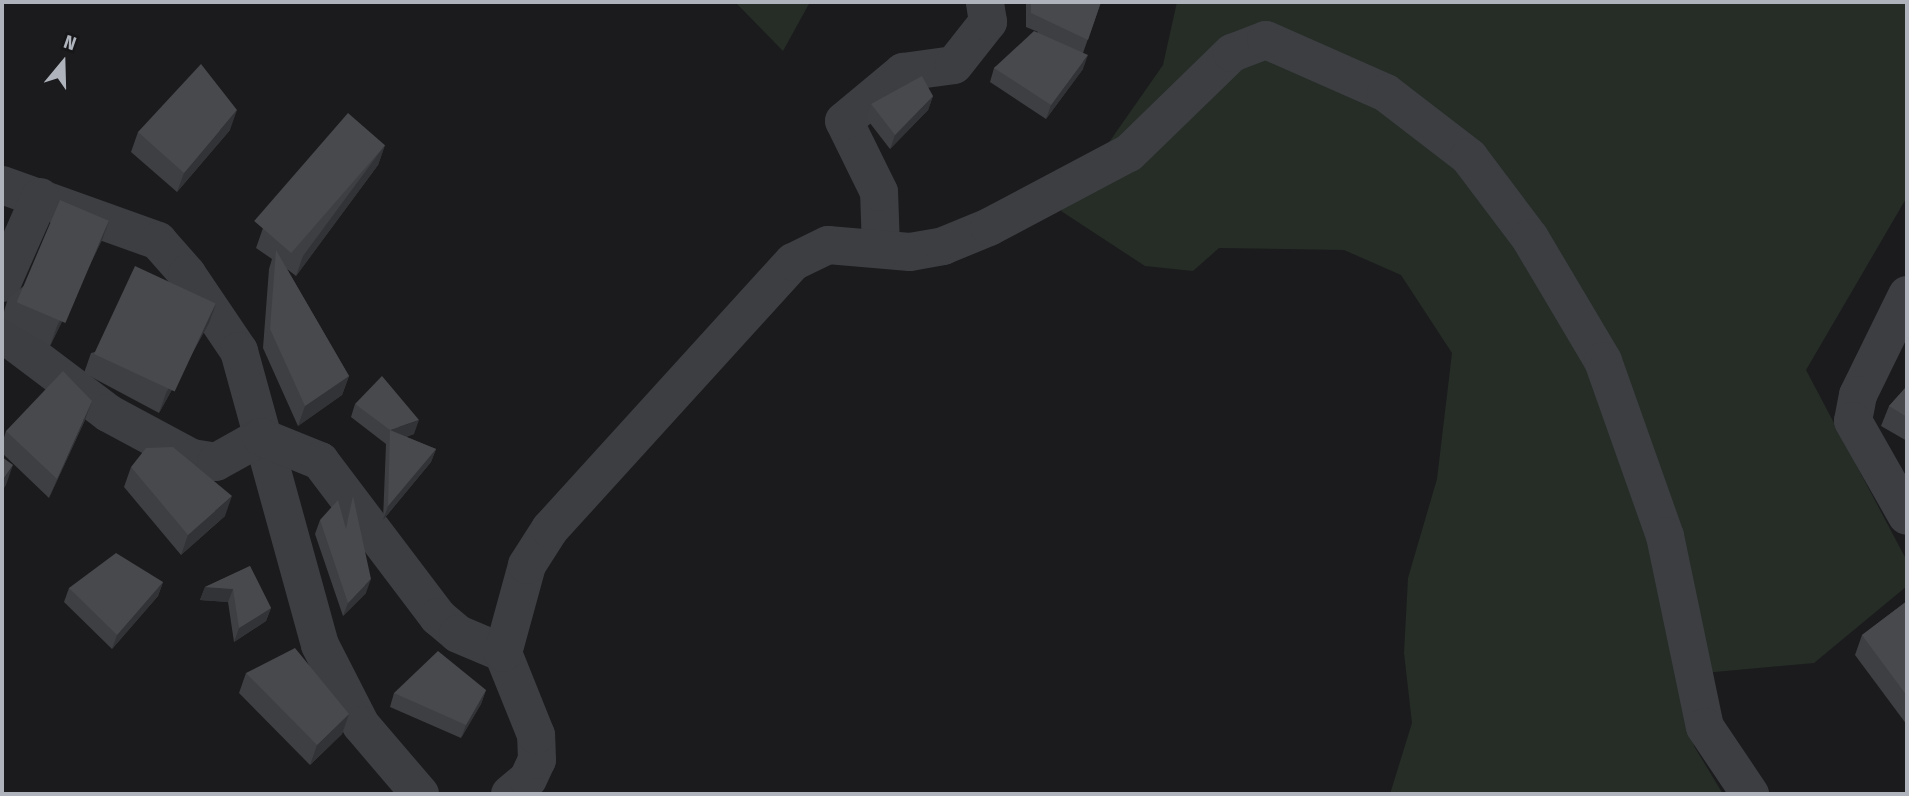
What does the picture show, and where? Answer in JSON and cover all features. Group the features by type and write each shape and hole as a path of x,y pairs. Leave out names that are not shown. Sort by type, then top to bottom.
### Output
{"street":[{"path":"881,248 879,192 844,121 903,72 954,65 988,22 985,2"},
{"path":"510,794 528,779 537,760 536,735 503,653 527,565 550,529 793,262 828,245 881,248 943,246 1079,183 1129,153 1247,43 1284,44 1386,93 1469,157 1530,238 1603,361 1665,536 1705,727 1750,794"},
{"path":"2,185 158,242 239,351 320,645 360,725 420,794"},
{"path":"2,283 40,197"},
{"path":"1907,295 1858,395 1853,421 1907,516"},
{"path":"2,333 108,413 192,458 216,462 261,437"},
{"path":"261,437 320,461 438,617 458,634 503,653"}],"shaded area":[{"path":"735,2 810,2 783,51"},
{"path":"1177,2 1907,2 1907,197 1806,370 1907,561 1907,586 1814,663 1682,675 1694,746 1723,794 1390,794 1412,723 1404,653 1408,578 1437,479 1452,353 1401,275 1344,250 1219,248 1193,271 1145,266 1061,211 1163,65"}],"building":[{"path":"1031,2 1101,2 1088,40 1031,13"},
{"path":"1034,31 1088,55 1051,105 994,68"},
{"path":"201,64 237,110 184,173 138,132"},
{"path":"922,76 933,96 895,135 871,104"},
{"path":"348,113 385,145 291,253 254,221"},
{"path":"60,200 109,221 65,323 17,302"},
{"path":"276,250 349,376 305,406 270,329"},
{"path":"135,266 216,304 175,392 94,354"},
{"path":"63,371 92,401 57,479 6,431"},
{"path":"382,376 419,420 390,430 355,404"},
{"path":"1907,386 1907,417 1889,406"},
{"path":"390,430 436,449 388,506"},
{"path":"173,447 232,496 188,535 131,467 146,448"},
{"path":"2,457 13,465 2,481"},
{"path":"353,496 371,579 348,603 320,520 338,500 346,529"},
{"path":"116,553 163,582 117,635 69,588"},
{"path":"250,566 271,608 239,628 233,589 205,587"},
{"path":"1907,601 1907,696 1862,635"},
{"path":"295,648 349,714 317,745 246,673"},
{"path":"438,651 486,690 466,725 394,693"}]}
